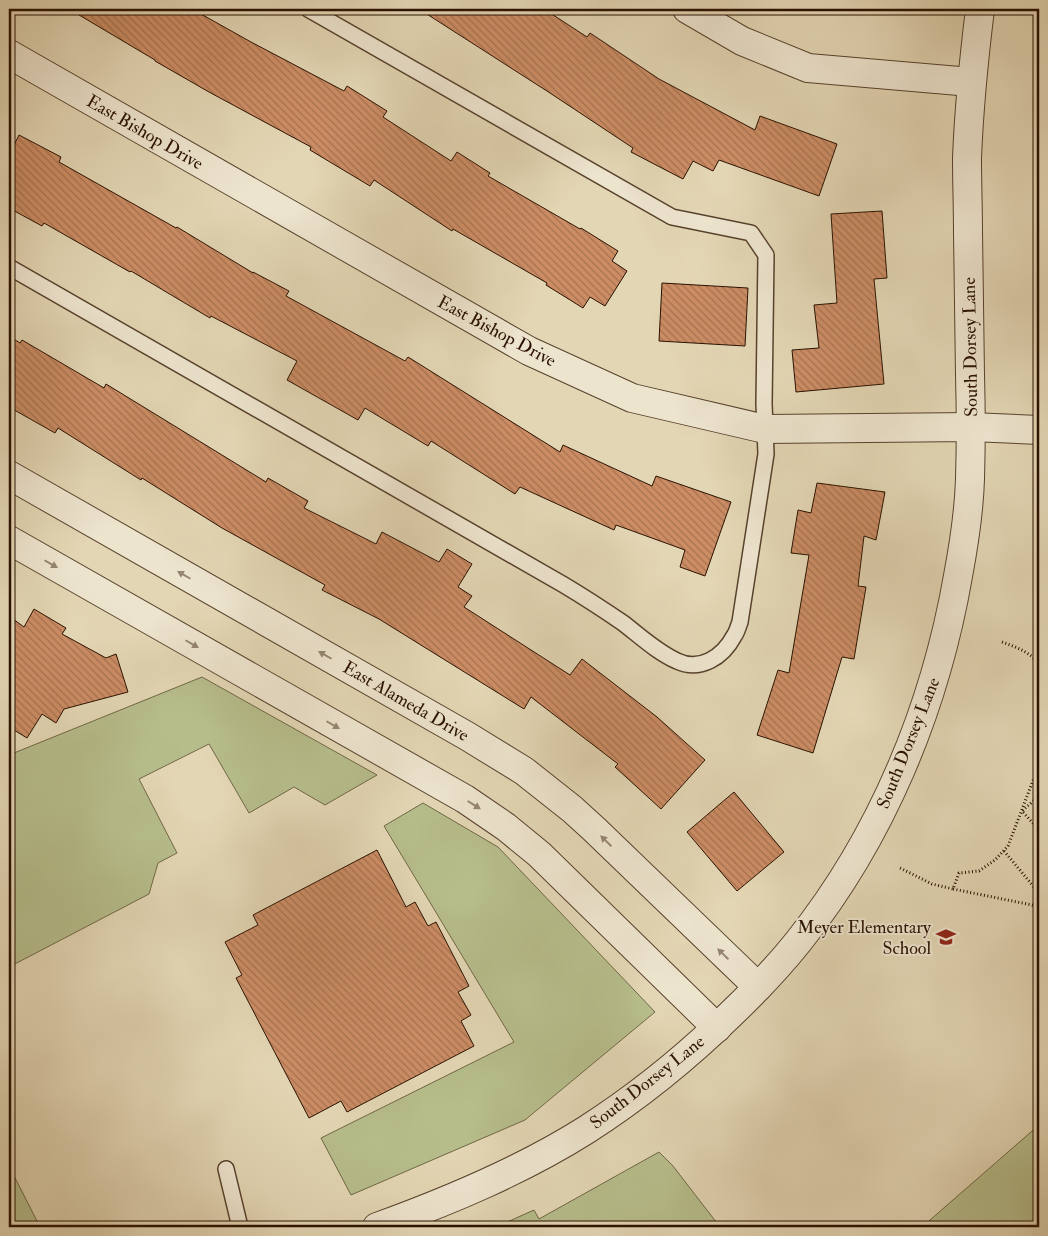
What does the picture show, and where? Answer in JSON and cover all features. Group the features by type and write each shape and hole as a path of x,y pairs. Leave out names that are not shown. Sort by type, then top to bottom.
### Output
{"street":[{"path":"687,9 742,41 808,68 971,82"},
{"name":"South Dorsey Lane","path":"376,1227 462,1194 515,1170 585,1131 671,1069 717,1028 780,964 818,915 863,846 884,807 925,708 941,656 950,621 964,547 970,477 971,427 967,161 971,82 980,9"},
{"name":"East Bishop Drive","path":"9,54 529,351 632,398 765,429 971,427 1039,430"},
{"name":"East Alameda Drive","path":"9,475 467,736 524,771 594,828 758,988"},
{"path":"9,540 465,799 486,813 539,854 717,1028"}],"lane":[{"path":"9,267 564,585 678,662 693,665 709,662 724,651 734,636 740,622 766,454 766,254 751,233 672,217 308,9"},
{"path":"226,1169 240,1227"}],"path":[{"path":"1002,642 1020,648 1036,659 1039,664"},
{"path":"953,889 959,873 979,871 995,860 1008,846 1039,765"},
{"path":"1022,811 1039,796"},
{"path":"1022,811 1039,830"},
{"path":"1004,851 1039,893"},
{"path":"900,868 932,884 1037,906 1039,904"}],"green space":[{"path":"202,677 377,775 325,805 294,787 249,813 209,744 139,779 177,853 158,863 149,894 9,967 9,755"},
{"path":"423,803 498,847 655,1012 525,1120 351,1195 321,1138 514,1042 384,826"},
{"path":"1039,1125 1039,1227 922,1227"},
{"path":"659,1152 673,1166 720,1227 496,1227 534,1210 539,1219"},
{"path":"9,1166 37,1221 9,1227"}],"building":[{"path":"69,9 192,9 344,91 347,86 387,111 383,117 451,161 457,152 490,173 488,176 618,251 612,261 627,271 605,306 590,297 583,308 546,285 547,283 453,229 452,231 374,180 370,186 310,150 311,147 209,92"},
{"path":"419,9 544,9 587,37 590,33 659,79 755,130 760,116 837,144 819,196 719,160 713,171 693,161 683,179 631,152 633,148"},
{"path":"19,135 61,157 59,162 177,227 253,273 289,291 286,296 405,361 408,357 560,452 563,445 652,486 656,476 731,502 705,576 680,567 685,550 616,525 614,530 520,487 515,494 431,441 428,446 365,408 358,420 287,380 297,361 211,316 210,318 131,271 44,223 42,226 9,208 9,155"},
{"path":"882,211 887,278 874,279 884,384 796,392 792,350 819,348 814,305 837,303 831,214"},
{"path":"662,283 748,288 745,346 659,341"},
{"path":"9,336 20,343 22,340 104,388 106,384 266,482 268,478 308,501 304,508 376,544 382,532 439,562 447,549 472,564 458,587 472,596 464,607 570,675 582,659 657,717 705,760 661,809 615,767 618,764 531,697 524,709 379,619 322,590 325,585 222,528 58,428 55,433 9,407"},
{"path":"817,483 885,492 876,540 864,536 858,586 866,587 854,659 842,657 813,753 757,735 778,670 789,673 809,555 791,553 798,510 811,513"},
{"path":"34,609 66,628 62,634 106,658 116,654 128,692 64,709 56,723 42,714 27,738 9,727 9,616 24,627"},
{"path":"734,792 784,852 737,891 687,832"},
{"path":"377,850 406,907 415,902 428,926 436,922 469,986 458,992 471,1015 461,1021 474,1046 347,1112 341,1101 309,1118 236,978 242,975 225,942 258,925 253,915"}],"place":[{"name":"Meyer Elementary School","path":"946,937"}]}
